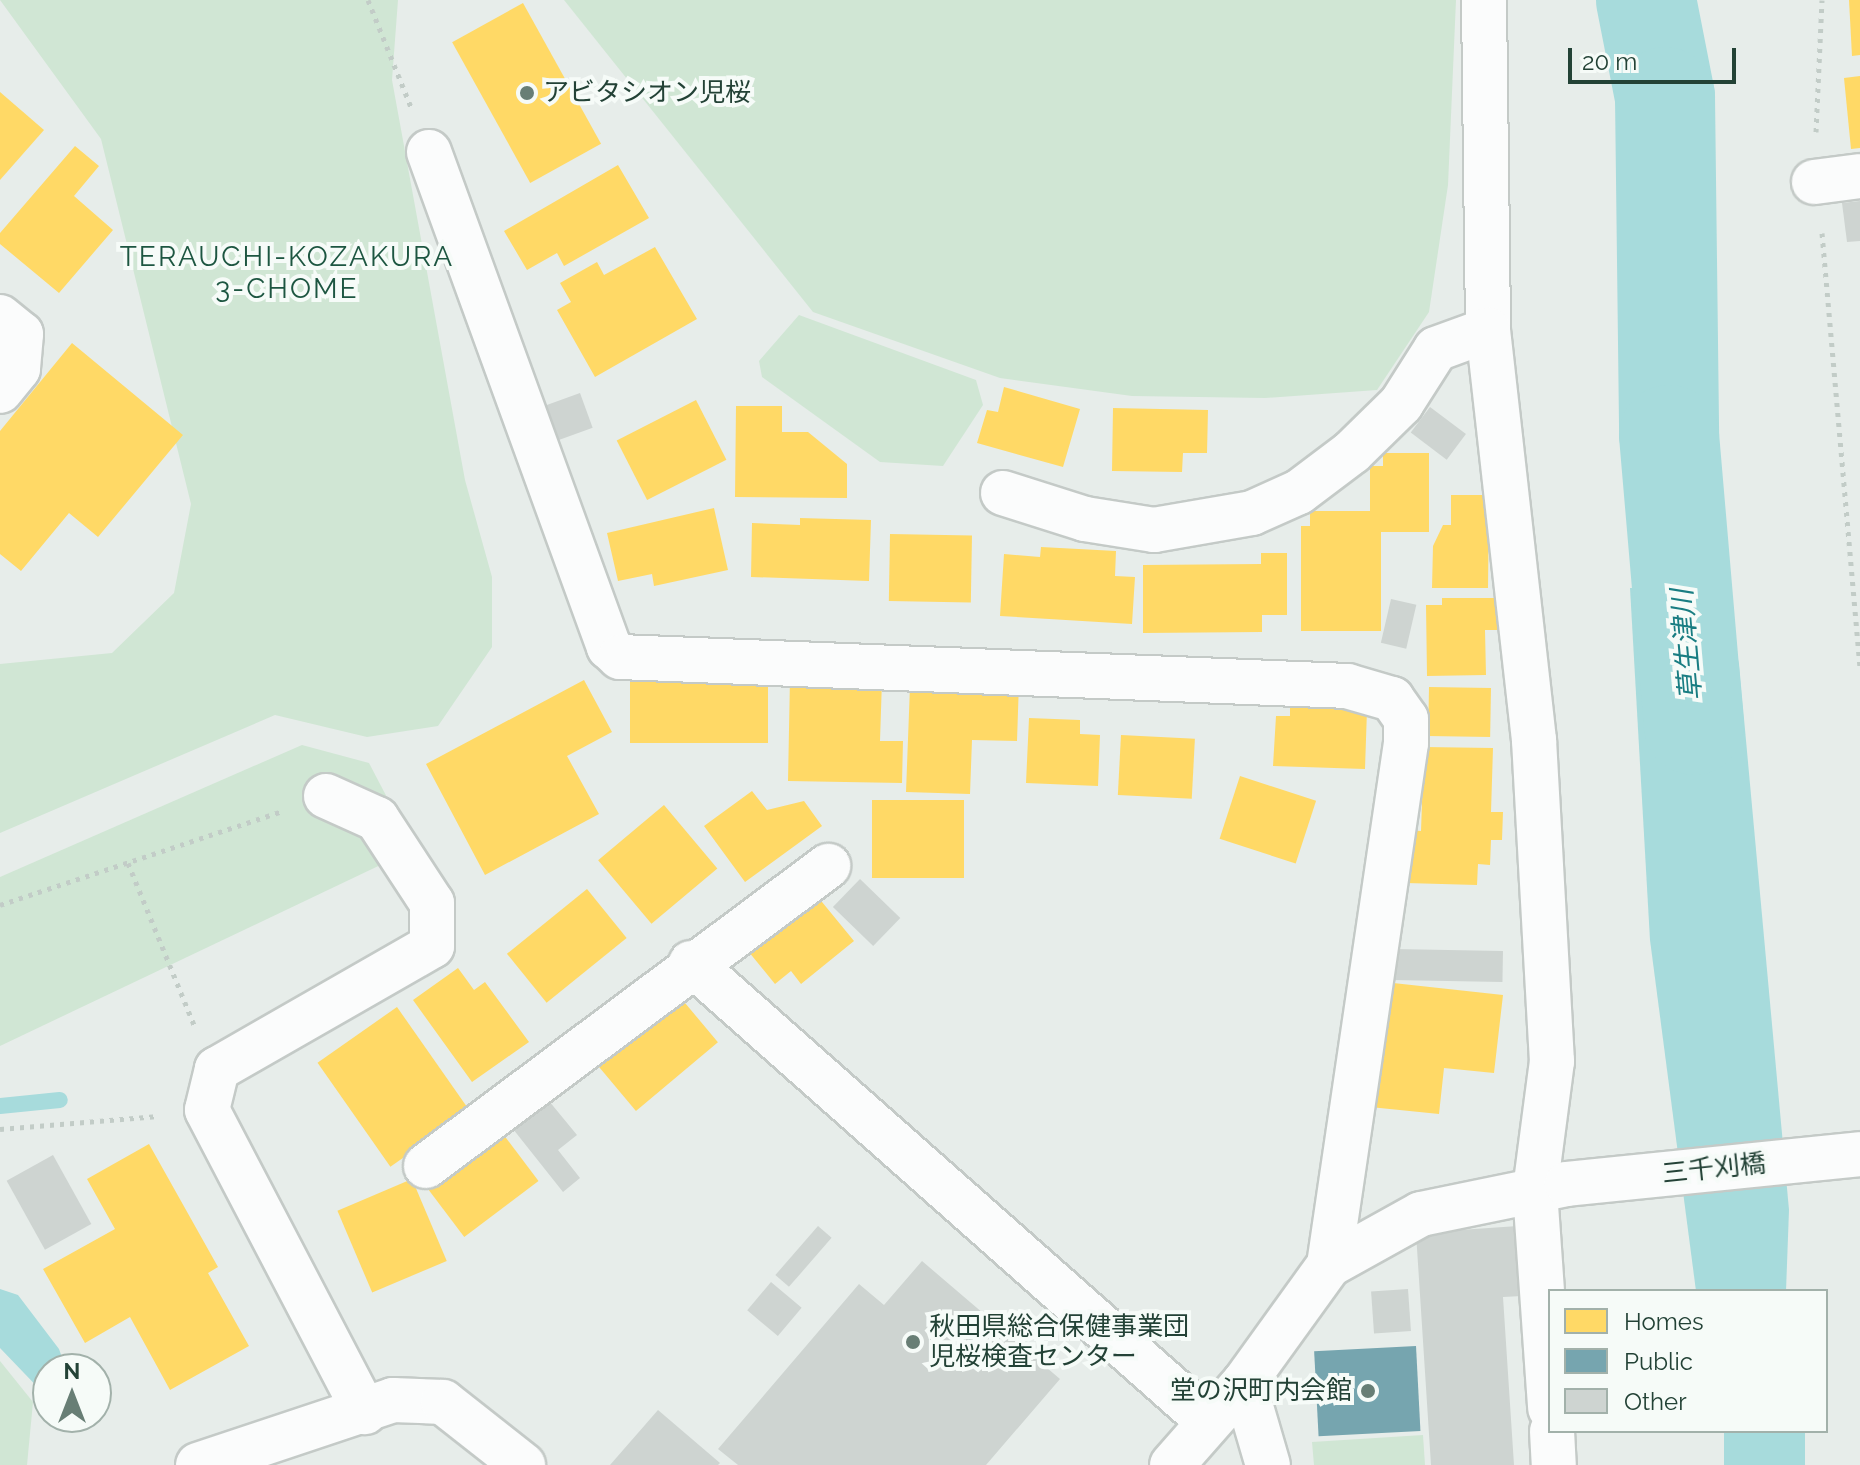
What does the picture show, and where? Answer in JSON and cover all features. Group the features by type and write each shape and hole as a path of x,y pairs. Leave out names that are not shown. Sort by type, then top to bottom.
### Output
{"street":[{"path":"1484,0 1488,330 1534,740 1552,1061 1551,1289"},
{"path":"429,152 609,647 620,657 1347,686 1392,699 1406,719 1406,743 1329,1265 1244,1383 1207,1420 1172,1465"},
{"path":"1814,182 1860,176"},
{"path":"0,317 21,334 18,369 0,391"},
{"path":"1003,493 1085,519 1154,530 1252,513 1299,492 1352,452 1401,404 1436,349 1488,330"},
{"path":"326,796 377,819 432,903 432,946 217,1069 207,1110 365,1412"},
{"path":"426,1166 691,963 828,866"},
{"path":"691,963 1207,1420"},
{"name":"三千刈橋","path":"1329,1265 1421,1214 1551,1187 1860,1154"},
{"path":"1244,1383 1268,1465"},
{"path":"198,1465 365,1412 393,1400 443,1402 523,1465"},
{"path":"1552,1433 1554,1465"}],"path":[{"path":"368,0 429,152"},
{"path":"1822,0 1814,182 1860,670"},
{"path":"0,905 326,796"},
{"path":"128,863 185,1007"},
{"path":"0,1129 207,1110"}],"green space":[{"path":"0,0 398,0 392,80 465,480 492,577 492,647 438,726 367,737 275,715 0,833 0,664 112,653 174,593 191,504 101,139"},
{"path":"564,0 1456,0 1448,185 1429,312 1377,390 1265,398 1132,396 1000,378 813,312"},
{"path":"799,315 976,380 983,405 943,466 880,462 762,377 759,361"},
{"path":"302,745 369,763 414,849 0,1046 0,877"},
{"path":"0,1361 32,1401 32,1412 27,1465 0,1465"},
{"path":"1423,1435 1425,1465 1314,1465 1312,1442"}],"water":[{"path":"1630,588 1721,588 1739,664 1789,1210 1786,1289 1696,1289 1650,940"},
{"path":"0,1289 18,1295 60,1353 32,1353 32,1381 0,1348"},
{"path":"1724,1433 1805,1433 1805,1465 1724,1465"}],"building: Homes":[{"path":"1849,0 1860,0 1860,55 1852,56"},
{"name":"アビタシオン児桜","path":"523,3 601,144 530,183 452,42"},
{"path":"1860,76 1860,148 1851,149 1844,78"},
{"path":"0,92 44,130 0,180"},
{"path":"75,146 99,166 74,196 113,230 59,293 0,244 0,233"},
{"path":"618,165 649,218 564,266 557,253 527,270 504,231"},
{"path":"655,247 697,319 595,377 557,310 571,302 560,283 597,262 604,275"},
{"path":"72,343 183,435 98,537 69,513 21,571 0,554 0,431"},
{"path":"1004,387 1080,409 1063,467 977,443 987,410 998,412"},
{"path":"696,400 726,460 647,500 617,440"},
{"path":"736,406 782,406 782,432 808,432 847,464 847,498 735,497"},
{"path":"1113,408 1208,410 1207,453 1183,453 1182,472 1112,471"},
{"path":"1383,453 1429,453 1429,532 1381,532 1381,631 1301,631 1301,526 1310,526 1310,511 1370,511 1370,466 1383,466"},
{"path":"1451,495 1489,495 1488,588 1432,588 1433,546 1443,525 1451,525"},
{"path":"714,508 728,570 654,586 652,574 618,581 607,533"},
{"path":"800,518 871,520 869,581 751,577 752,523 800,525"},
{"path":"890,534 972,535 971,602 889,601"},
{"path":"1041,547 1116,551 1115,576 1135,577 1132,624 1000,616 1004,554 1040,557"},
{"path":"1261,553 1287,553 1287,615 1262,615 1262,632 1143,633 1143,565 1261,564"},
{"path":"1442,598 1499,598 1499,630 1485,630 1486,675 1427,676 1426,605 1442,605"},
{"path":"630,671 768,671 768,743 630,743"},
{"path":"790,678 882,680 880,741 903,741 902,783 788,781"},
{"path":"584,680 612,732 567,756 599,814 485,875 426,764"},
{"path":"1019,682 1017,741 972,740 970,794 906,792 910,686"},
{"path":"1429,687 1491,688 1490,737 1428,736"},
{"path":"1290,706 1367,710 1365,769 1273,766 1276,716 1290,716"},
{"path":"1029,718 1080,720 1080,734 1100,735 1098,786 1026,783"},
{"path":"1121,735 1195,739 1192,799 1118,795"},
{"path":"1424,747 1493,748 1491,812 1503,812 1502,840 1491,840 1490,865 1478,864 1477,885 1406,883 1407,830 1421,831"},
{"path":"1240,776 1316,801 1296,863 1220,839"},
{"path":"752,791 767,810 804,801 822,826 745,882 704,826"},
{"path":"872,800 964,800 964,878 872,878"},
{"path":"664,805 717,869 651,924 598,860"},
{"path":"587,889 627,938 547,1003 507,954"},
{"path":"813,891 854,941 801,984 791,971 775,984 744,946"},
{"path":"458,968 474,990 485,982 529,1042 472,1082 413,1000"},
{"path":"1384,982 1503,995 1494,1073 1444,1068 1439,1114 1370,1107"},
{"path":"680,997 718,1042 636,1111 598,1066"},
{"path":"397,1007 470,1111 390,1167 318,1063"},
{"path":"500,1130 539,1181 464,1237 426,1186"},
{"path":"149,1144 218,1267 208,1273 249,1346 170,1390 130,1317 85,1343 43,1269 115,1229 87,1179"},
{"path":"412,1179 447,1261 372,1293 337,1211"}],"building: Public":[{"name":"堂の沢町内会館","path":"1416,1346 1420,1431 1319,1436 1314,1351"}],"building: Other":[{"path":"1860,201 1860,241 1847,242 1842,203"},
{"path":"580,393 593,428 559,440 546,405"},
{"path":"1430,407 1466,434 1447,460 1411,433"},
{"path":"1391,599 1416,605 1406,649 1381,643"},
{"path":"860,879 900,918 873,946 833,907"},
{"path":"1393,949 1503,951 1502,982 1392,980"},
{"path":"549,1101 577,1135 558,1150 580,1178 563,1192 513,1129"},
{"path":"53,1155 91,1224 45,1250 7,1181"},
{"path":"818,1226 832,1238 789,1287 775,1275"},
{"path":"1518,1226 1522,1296 1503,1297 1514,1465 1431,1465 1416,1233"},
{"name":"秋田県総合保健事業団 児桜検査センター","path":"922,1261 1060,1379 986,1465 738,1465 718,1449 859,1284 884,1305"},
{"path":"771,1282 802,1308 778,1336 747,1310"},
{"path":"1408,1289 1411,1331 1374,1333 1371,1292"},
{"path":"658,1410 720,1463 610,1465"}],"waterway":[{"name":"草生津川","path":"1646,0 1665,97 1669,435 1694,725"},
{"path":"0,1106 60,1100"}],"place":[{"name":"アビタシオン児桜","path":"527,93"},
{"name":"秋田県総合保健事業団 児桜検査センター","path":"913,1342"},
{"name":"堂の沢町内会館","path":"1368,1391"}],"district":[{"name":"TERAUCHI-KOZAKURA 3-CHOME","path":"287,273"}]}
